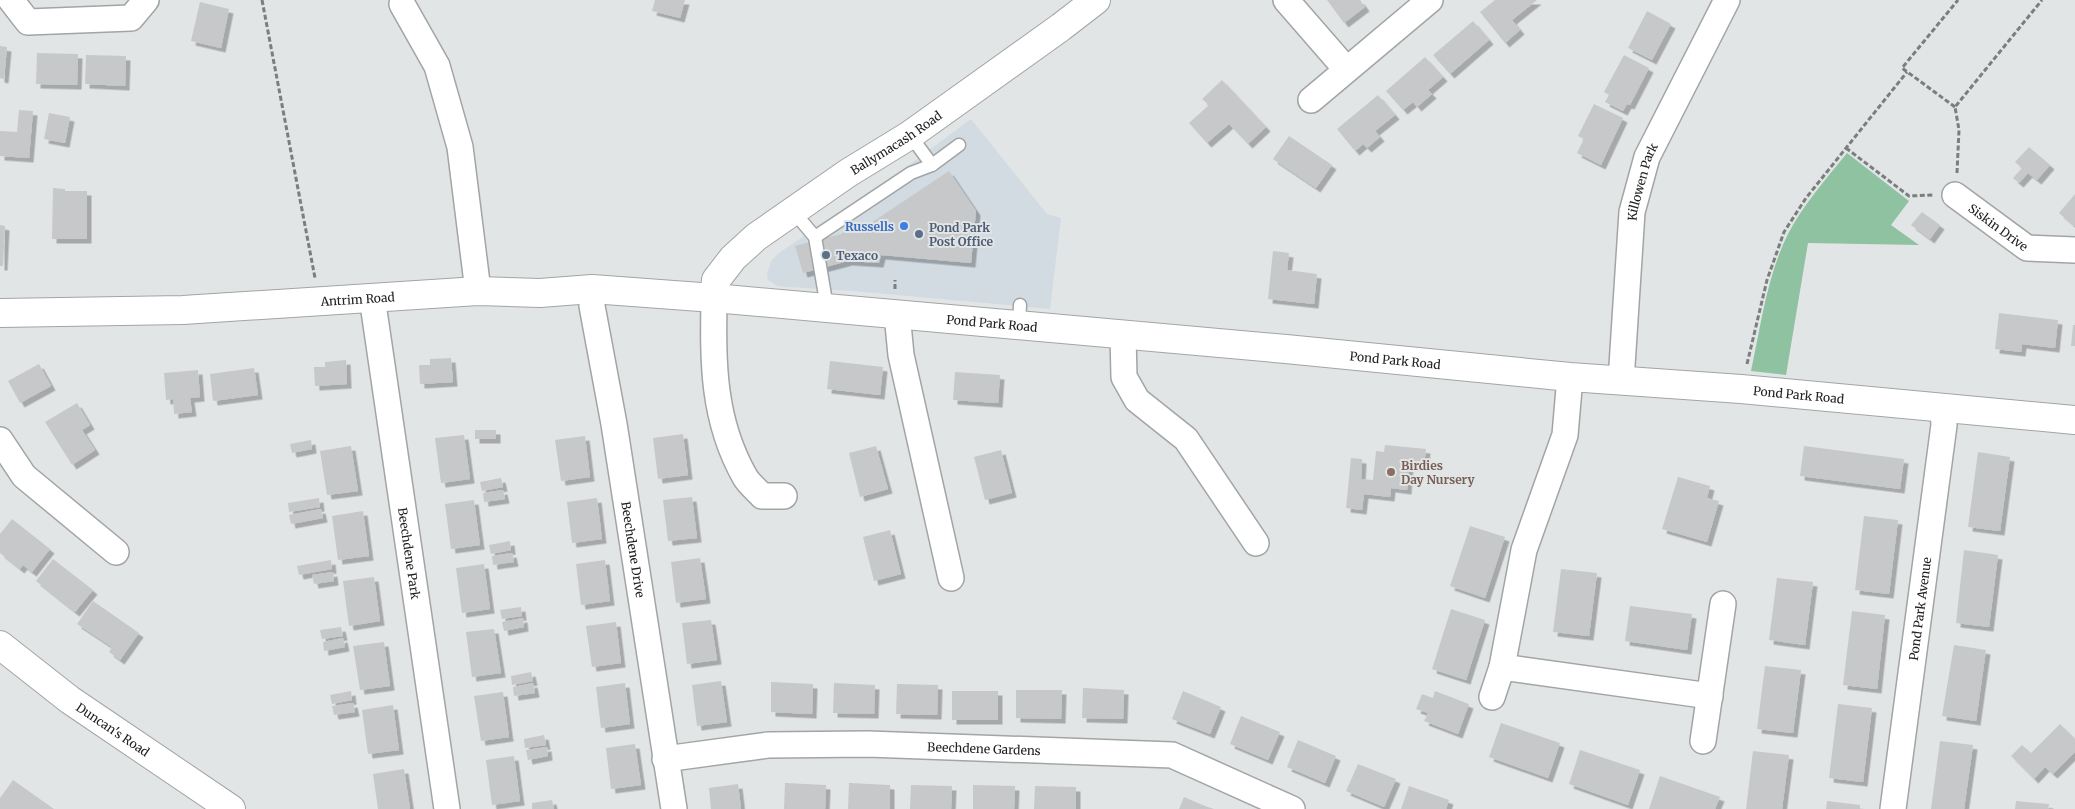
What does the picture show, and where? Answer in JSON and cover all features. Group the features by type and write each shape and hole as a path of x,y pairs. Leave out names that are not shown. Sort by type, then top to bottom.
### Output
{"main road":[{"name":"Ballymacash Road","path":"714,298 716,280 733,258 756,237 848,173 910,135 1096,0"},
{"name":"Antrim Road","path":"0,313 183,310 478,291 540,293 592,289 714,298"},
{"name":"Pond Park Road","path":"714,298 897,314 1019,315 1123,335 1570,377 1741,389 2075,420"},
{"name":"Duncan's Road","path":"0,645 70,700 231,809"}],"street":[{"path":"12,0 28,22 131,18 146,0"},
{"path":"1286,0 1346,70"},
{"path":"1311,100 1430,0"},
{"name":"Killowen Park","path":"1621,381 1632,212 1647,157 1727,0"},
{"path":"402,4 437,66 460,147 478,291"},
{"name":"Siskin Drive","path":"1955,195 2027,248 2075,250"},
{"name":"Beechdene Drive","path":"592,289 592,306 614,424 674,809"},
{"name":"Beechdene Park","path":"372,298 447,809"},
{"path":"714,298 715,388 730,445 745,478 762,496 784,496"},
{"path":"897,314 901,355 951,578"},
{"path":"1123,335 1124,377 1137,400 1186,439 1256,542"},
{"path":"1492,697 1502,667 1524,550 1565,435 1570,377"},
{"name":"Pond Park Avenue","path":"1893,809 1944,425 1944,408"},
{"path":"0,440 24,476 116,552"},
{"path":"1703,741 1722,604"},
{"path":"1502,667 1710,696"},
{"name":"Beechdene Gardens","path":"666,760 768,745 868,744 1172,755 1292,809"}],"lane":[{"path":"910,135 932,165"},
{"path":"815,237 911,173 932,165 959,145"},
{"path":"793,211 815,237 827,307"}],"path":[{"path":"262,0 319,301"},
{"path":"1846,148 1910,196 1955,195 1959,130 1955,107 1902,68 1958,0"},
{"path":"1955,107 2042,0"},
{"path":"1741,389 1767,280 1784,232 1806,198 1907,72"}],"shaded area":[{"path":"971,119 1047,214 1061,218 1050,309 777,286 768,280 767,274 771,261 779,253 909,165"}],"green space":[{"path":"1847,153 1909,201 1891,225 1919,245 1808,243 1786,375 1751,371 1765,301 1775,267 1788,234 1815,192"}],"building":[{"path":"655,0 685,0 680,18 652,11"},
{"path":"1327,0 1360,0 1365,7 1344,23"},
{"path":"1495,0 1537,0 1512,20 1520,30 1505,43 1480,12"},
{"path":"200,2 229,9 221,48 191,41"},
{"path":"1647,11 1671,24 1652,60 1628,48"},
{"path":"1473,21 1489,40 1450,74 1433,55"},
{"path":"0,46 7,47 4,79 0,78"},
{"path":"37,53 78,54 77,85 36,84"},
{"path":"86,55 126,56 125,86 85,84"},
{"path":"1624,55 1649,68 1630,105 1627,104 1623,111 1605,102 1609,95 1604,92"},
{"path":"1425,57 1443,77 1428,90 1432,94 1417,107 1413,102 1403,110 1386,91"},
{"path":"1222,80 1266,127 1248,144 1229,124 1207,143 1189,123 1209,105 1202,99"},
{"path":"1378,95 1395,115 1375,131 1380,137 1367,148 1363,144 1355,151 1337,129"},
{"path":"1594,104 1623,118 1601,165 1577,153 1584,139 1578,136"},
{"path":"19,110 33,111 29,158 0,156 0,131 17,132"},
{"path":"49,113 70,117 65,143 44,139"},
{"path":"1289,136 1332,165 1316,188 1273,159"},
{"path":"2029,147 2050,165 2037,180 2028,173 2019,183 2013,178 2022,168 2015,162"},
{"path":"949,171 976,211 971,263 881,255 879,263 848,261 803,273 795,246 841,234 857,222 862,229"},
{"path":"53,188 65,189 65,191 87,191 87,239 52,239"},
{"path":"2075,194 2075,224 2074,226 2059,213"},
{"path":"1922,212 1940,225 1930,239 1911,225"},
{"path":"0,225 5,226 3,266 0,266"},
{"path":"1273,251 1289,253 1287,270 1317,274 1314,304 1268,299"},
{"path":"1999,313 2058,320 2055,348 2022,344 2021,352 1995,349"},
{"path":"2073,325 2075,325 2075,346 2071,346"},
{"path":"451,358 453,382 420,384 419,365 430,365 430,359"},
{"path":"346,360 347,384 315,386 314,367 325,367 325,362"},
{"path":"830,361 883,367 880,395 827,389"},
{"path":"39,364 51,386 20,403 8,381"},
{"path":"254,368 258,395 213,401 210,374"},
{"path":"198,370 200,397 190,398 192,412 174,414 173,399 166,400 164,373"},
{"path":"955,372 1000,375 998,403 953,400"},
{"path":"77,403 90,425 82,430 95,450 72,465 45,422"},
{"path":"475,430 496,430 496,439 475,439"},
{"path":"683,434 688,475 658,479 653,438"},
{"path":"464,435 470,479 441,483 435,438"},
{"path":"585,436 590,477 561,481 555,440"},
{"path":"311,440 312,449 292,453 290,444"},
{"name":"Birdies Day Nursery","path":"1385,445 1426,449 1424,466 1409,464 1407,490 1391,488 1390,497 1364,494 1362,510 1346,508 1351,458 1362,459 1361,479 1373,480 1376,451 1384,452"},
{"path":"351,446 358,491 327,495 320,451"},
{"path":"876,446 888,489 860,497 849,453"},
{"path":"1804,446 1904,459 1900,489 1800,476"},
{"path":"1001,450 1012,493 985,500 974,457"},
{"path":"1978,452 2010,457 2000,531 1968,527"},
{"path":"1678,477 1710,486 1707,498 1719,501 1707,542 1662,529"},
{"path":"501,478 503,487 482,491 480,482"},
{"path":"503,490 505,499 484,502 483,493"},
{"path":"692,497 697,538 668,541 663,500"},
{"path":"319,498 320,507 289,512 288,503"},
{"path":"597,498 602,539 572,543 567,502"},
{"path":"474,500 480,545 451,549 445,504"},
{"path":"321,509 323,518 291,524 289,515"},
{"path":"363,511 369,556 338,560 332,516"},
{"path":"1864,516 1898,520 1889,594 1855,590"},
{"path":"12,519 50,549 32,572 23,565 20,569 0,553 0,534"},
{"path":"1470,526 1505,537 1485,598 1450,586"},
{"path":"890,530 901,574 874,581 863,537"},
{"path":"510,541 511,550 491,554 489,545"},
{"path":"1964,550 1998,555 1989,627 1956,623"},
{"path":"512,553 514,562 493,565 492,556"},
{"path":"700,558 706,599 676,603 671,562"},
{"path":"53,559 93,590 75,612 36,581"},
{"path":"331,560 332,569 299,575 297,566"},
{"path":"605,560 610,601 581,605 576,564"},
{"path":"484,564 490,609 462,613 456,568"},
{"path":"1561,569 1597,573 1589,636 1553,632"},
{"path":"333,572 334,581 314,584 312,575"},
{"path":"374,577 380,621 349,626 343,581"},
{"path":"1777,578 1813,582 1805,645 1769,640"},
{"path":"93,601 139,633 120,660 109,652 112,647 77,624"},
{"path":"1630,606 1692,614 1687,650 1625,641"},
{"path":"521,607 522,616 502,619 500,610"},
{"path":"1451,609 1485,620 1466,680 1432,669"},
{"path":"1852,611 1885,615 1877,689 1843,685"},
{"path":"523,618 524,627 504,631 502,622"},
{"path":"711,620 717,660 687,664 682,623"},
{"path":"616,622 621,663 592,667 586,626"},
{"path":"341,627 343,636 322,639 320,630"},
{"path":"494,629 501,673 472,677 466,632"},
{"path":"343,638 345,647 324,651 323,642"},
{"path":"384,642 390,686 360,690 353,646"},
{"path":"1954,645 1986,650 1976,721 1942,716"},
{"path":"1765,666 1801,670 1793,733 1757,729"},
{"path":"531,672 533,681 512,685 511,676"},
{"path":"721,681 727,722 697,726 692,685"},
{"path":"771,682 813,684 812,714 771,712"},
{"path":"533,683 535,693 514,696 513,687"},
{"path":"625,683 630,724 601,728 596,687"},
{"path":"834,683 875,685 874,714 833,713"},
{"path":"897,684 938,685 937,715 896,714"},
{"path":"1083,688 1124,690 1123,719 1082,718"},
{"path":"1016,690 1062,690 1061,719 1016,718"},
{"path":"351,691 352,700 332,704 330,695"},
{"path":"952,691 998,691 998,720 952,720"},
{"path":"1183,691 1221,707 1210,734 1172,719"},
{"path":"1435,691 1469,704 1458,734 1424,721 1428,713 1416,709 1422,694 1433,698"},
{"path":"503,692 509,737 481,741 474,696"},
{"path":"353,703 355,712 334,715 332,706"},
{"path":"1838,704 1872,708 1863,782 1829,778"},
{"path":"393,705 399,750 368,754 362,710"},
{"path":"1241,716 1280,732 1268,760 1230,744"},
{"path":"1501,723 1560,743 1548,778 1489,757"},
{"path":"2060,724 2075,739 2075,752 2053,774 2045,767 2034,779 2011,756 2022,745 2031,753"},
{"path":"544,735 546,745 525,748 524,739"},
{"path":"1298,740 1336,756 1325,783 1287,767"},
{"path":"1940,741 1973,745 1964,809 1931,809"},
{"path":"635,744 641,785 611,789 606,748"},
{"path":"547,747 548,756 528,760 526,750"},
{"path":"1580,750 1640,770 1628,805 1569,784"},
{"path":"1753,751 1789,755 1782,809 1746,809"},
{"path":"514,756 520,801 492,805 486,760"},
{"path":"1358,764 1396,779 1384,807 1346,791"},
{"path":"404,769 410,809 378,809 373,774"},
{"path":"1660,776 1720,797 1715,809 1649,809"},
{"path":"13,780 54,809 0,809 0,798"},
{"path":"785,783 826,785 825,809 784,809"},
{"path":"849,783 890,785 890,809 848,809"},
{"path":"738,784 741,809 711,809 709,788"},
{"path":"911,785 952,786 951,809 910,809"},
{"path":"973,785 1015,786 1014,809 973,809"},
{"path":"1035,786 1076,787 1076,809 1034,809"},
{"path":"1409,786 1449,800 1446,809 1401,809"},
{"path":"1184,797 1205,806 1214,809 1179,809"},
{"path":"552,800 554,809 532,809 532,803"},
{"path":"1827,801 1860,805 1860,809 1826,809"},
{"path":"2016,801 2049,804 2048,809 2015,809"}],"place":[{"name":"Russells","path":"904,226"},
{"name":"Pond Park Post Office","path":"919,234"},
{"name":"Texaco","path":"826,255"},
{"name":"Birdies Day Nursery","path":"1391,472"}]}
